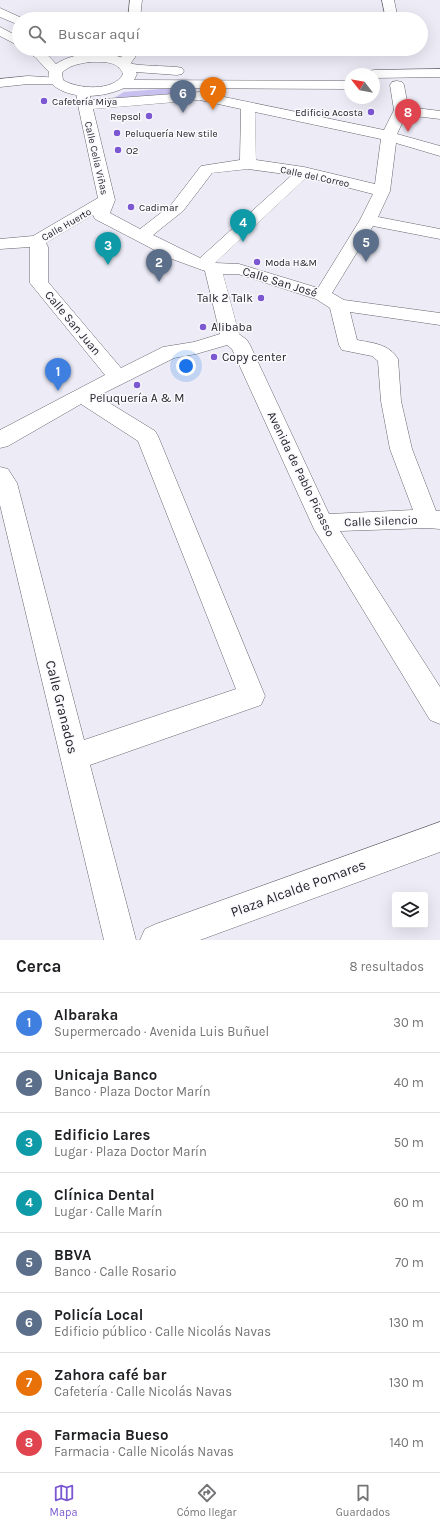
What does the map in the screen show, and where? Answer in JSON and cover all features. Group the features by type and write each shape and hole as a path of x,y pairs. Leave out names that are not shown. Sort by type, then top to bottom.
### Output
{"street":[{"path":"135,12 136,0"},
{"path":"388,0 391,12"},
{"path":"0,12 12,18"},
{"path":"0,31 12,38"},
{"path":"42,56 56,77 66,88 84,99 200,96 389,136 440,151"},
{"path":"84,99 122,84 128,79 130,73 125,66 117,61 95,56"},
{"path":"125,66 130,56"},
{"path":"0,83 56,77 68,63 78,60 100,58"},
{"path":"125,66 205,74 344,75"},
{"path":"380,74 440,73"},
{"path":"122,84 344,84"},
{"path":"380,85 440,85"},
{"path":"397,85 401,110 389,136 382,191 330,300 349,345 378,351 388,359 391,401 401,449 434,519"},
{"name":"Calle Celia Viñas","path":"84,99 107,200"},
{"path":"248,106 248,164"},
{"path":"401,110 440,115"},
{"name":"Calle del Correo","path":"142,236 177,208 207,169 248,164 304,172 382,191"},
{"path":"107,200 101,215 207,267 304,172"},
{"name":"Calle Huerto","path":"0,244 37,241 107,200"},
{"path":"368,220 440,234"},
{"name":"Calle San Juan","path":"37,241 39,247 39,283 118,377"},
{"name":"Calle San José","path":"207,267 238,269 330,300 440,319"},
{"name":"Avenida de Pablo Picasso","path":"207,267 230,337 240,345 322,523 440,711"},
{"path":"0,440 82,394 170,352 196,348 230,337"},
{"path":"75,757 252,696 147,436 82,394"},
{"name":"Calle Granados","path":"0,475 6,482 120,940"},
{"name":"Calle Silencio","path":"322,523 434,519"},
{"name":"Plaza Alcalde Pomares","path":"156,940 440,836"}],"shaded area":[{"path":"173,88 193,90 193,92 114,98 124,92"}],"place":[{"name":"Cafetería Miya","path":"44,101"},
{"name":"Zahora café bar","path":"213,110"},
{"name":"Edificio Acosta","path":"371,112"},
{"name":"Policía Local","path":"183,113"},
{"name":"Repsol","path":"149,116"},
{"name":"Farmacia Bueso","path":"408,132"},
{"name":"Peluquería New stile","path":"117,133"},
{"name":"O2","path":"118,150"},
{"name":"Cadimar","path":"131,207"},
{"name":"Clínica Dental","path":"243,242"},
{"name":"Moda H&M","path":"257,262"},
{"name":"BBVA","path":"366,262"},
{"name":"Edificio Lares","path":"108,265"},
{"name":"Unicaja Banco","path":"159,282"},
{"name":"Talk 2 Talk","path":"261,298"},
{"name":"Alibaba","path":"203,327"},
{"name":"Copy center","path":"214,357"},
{"name":"Peluquería A & M","path":"137,385"},
{"name":"Albaraka","path":"58,391"}]}
